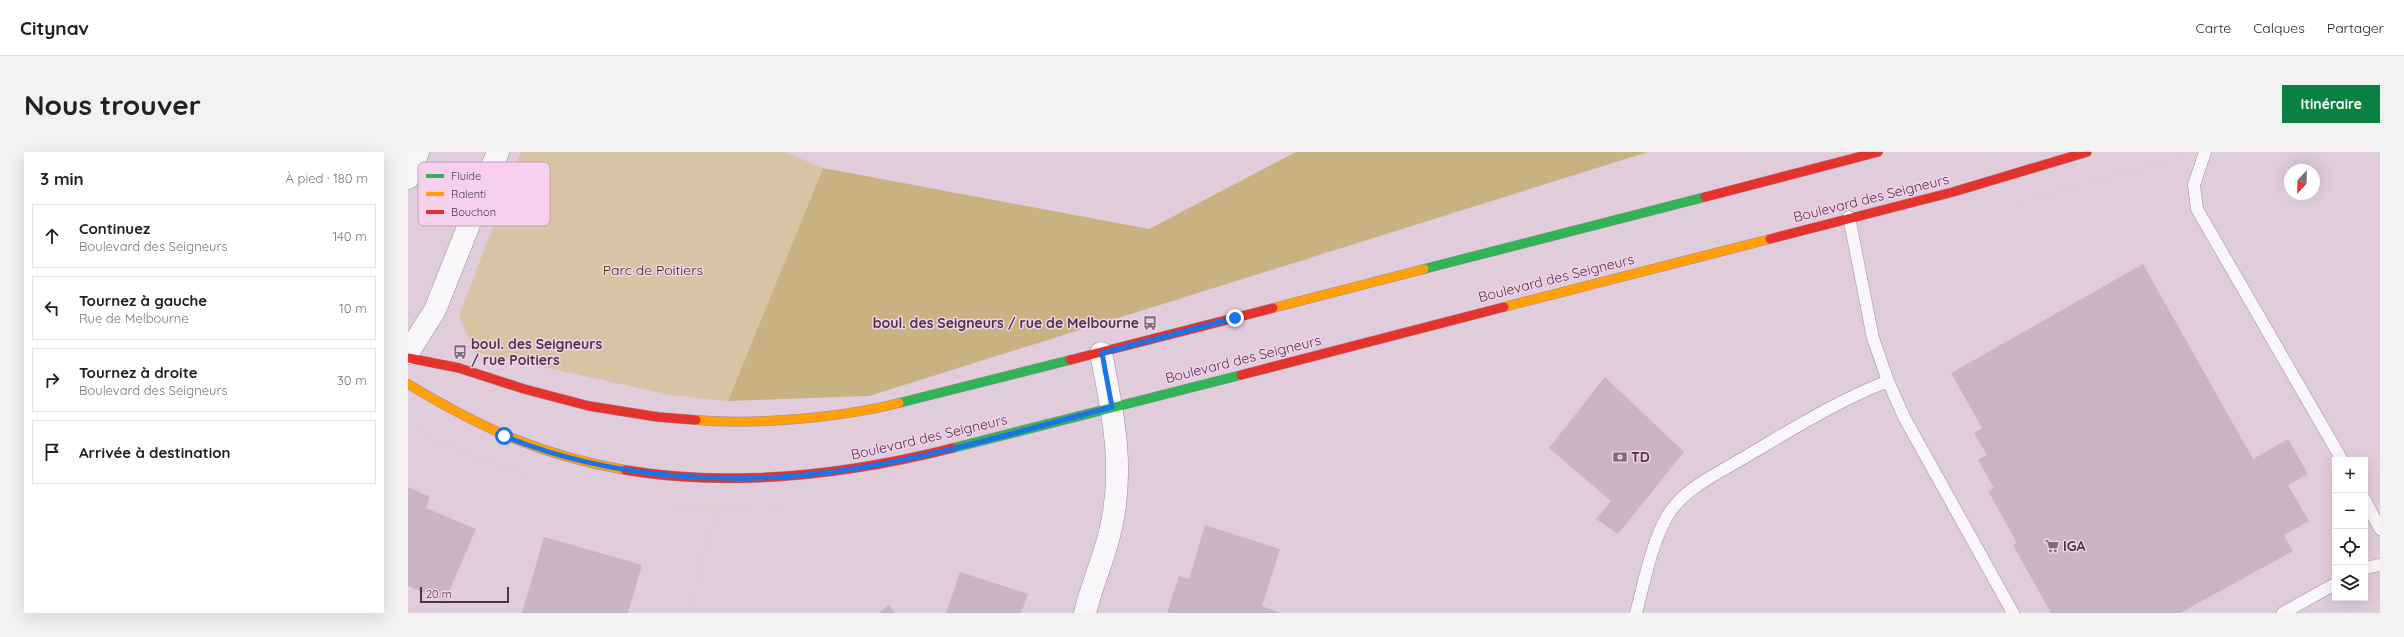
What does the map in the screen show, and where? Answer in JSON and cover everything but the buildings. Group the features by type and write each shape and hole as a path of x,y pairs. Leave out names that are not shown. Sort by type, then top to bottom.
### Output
{"street":[{"path":"408,178 418,152"},
{"path":"494,162 498,152"},
{"path":"408,358 459,368 524,389 588,406 658,417 721,422 817,417 873,408 1102,353 1878,152"},
{"name":"Boulevard des Seigneurs","path":"408,384 486,428 547,452 601,465 658,473 708,477 784,476 867,467 938,451 1112,407 1967,188 2087,152"},
{"path":"408,353 435,310 468,226"},
{"path":"1085,613 1112,519 1118,448 1102,353"}],"lane":[{"path":"2205,152 2194,184 2197,209 2203,222 2340,457"},
{"path":"1849,217 1873,338 1888,382 1904,417 2012,613"},
{"path":"1636,613 1651,556 1668,514 1690,490 1800,425 1864,391 1888,382"},
{"path":"2368,506 2380,529"},
{"path":"2368,567 2380,565"},
{"path":"2284,613 2332,586"}],"path":[{"path":"2019,202 2163,163"},
{"path":"667,504 700,507"},
{"path":"691,613 702,560 719,507"},
{"path":"2017,572 2025,567"}],"green space":[{"name":"Parc de Poitiers","path":"521,152 785,152 823,168 728,401 671,395 475,352 459,316 493,226 550,226 550,162 517,162"}],"shaded area":[{"path":"1296,152 1648,152 869,396 728,401 823,168 1149,229"}],"traffic: fast":[{"path":"1424,269 1705,197"},
{"path":"899,403 1070,360"},
{"path":"953,448 1241,375"}],"traffic: slow":[{"path":"1504,307 1770,239"},
{"path":"1273,308 1424,269"},
{"path":"408,384 486,427 512,438 538,448 594,464 625,470"},
{"path":"696,420 745,422 798,419 851,413 899,403"}],"traffic: jam":[{"path":"1705,197 1878,152"},
{"path":"1770,239 1953,192 2087,152"},
{"path":"1241,375 1504,307"},
{"path":"1070,360 1273,308"},
{"path":"408,358 459,368 524,389 589,406 658,417 696,420"},
{"path":"625,470 707,478 790,476 831,472 872,465 953,448"}],"place":[{"name":"boul. des Seigneurs / rue de Melbourne","path":"1150,323"},
{"name":"boul. des Seigneurs / rue Poitiers","path":"460,352"},
{"name":"TD","path":"1620,457"},
{"name":"IGA","path":"2052,546"}],"route":[{"path":"504,436 570,459 658,473 708,477 755,478 843,471 931,453 1112,407 1102,353 1235,318"}]}
